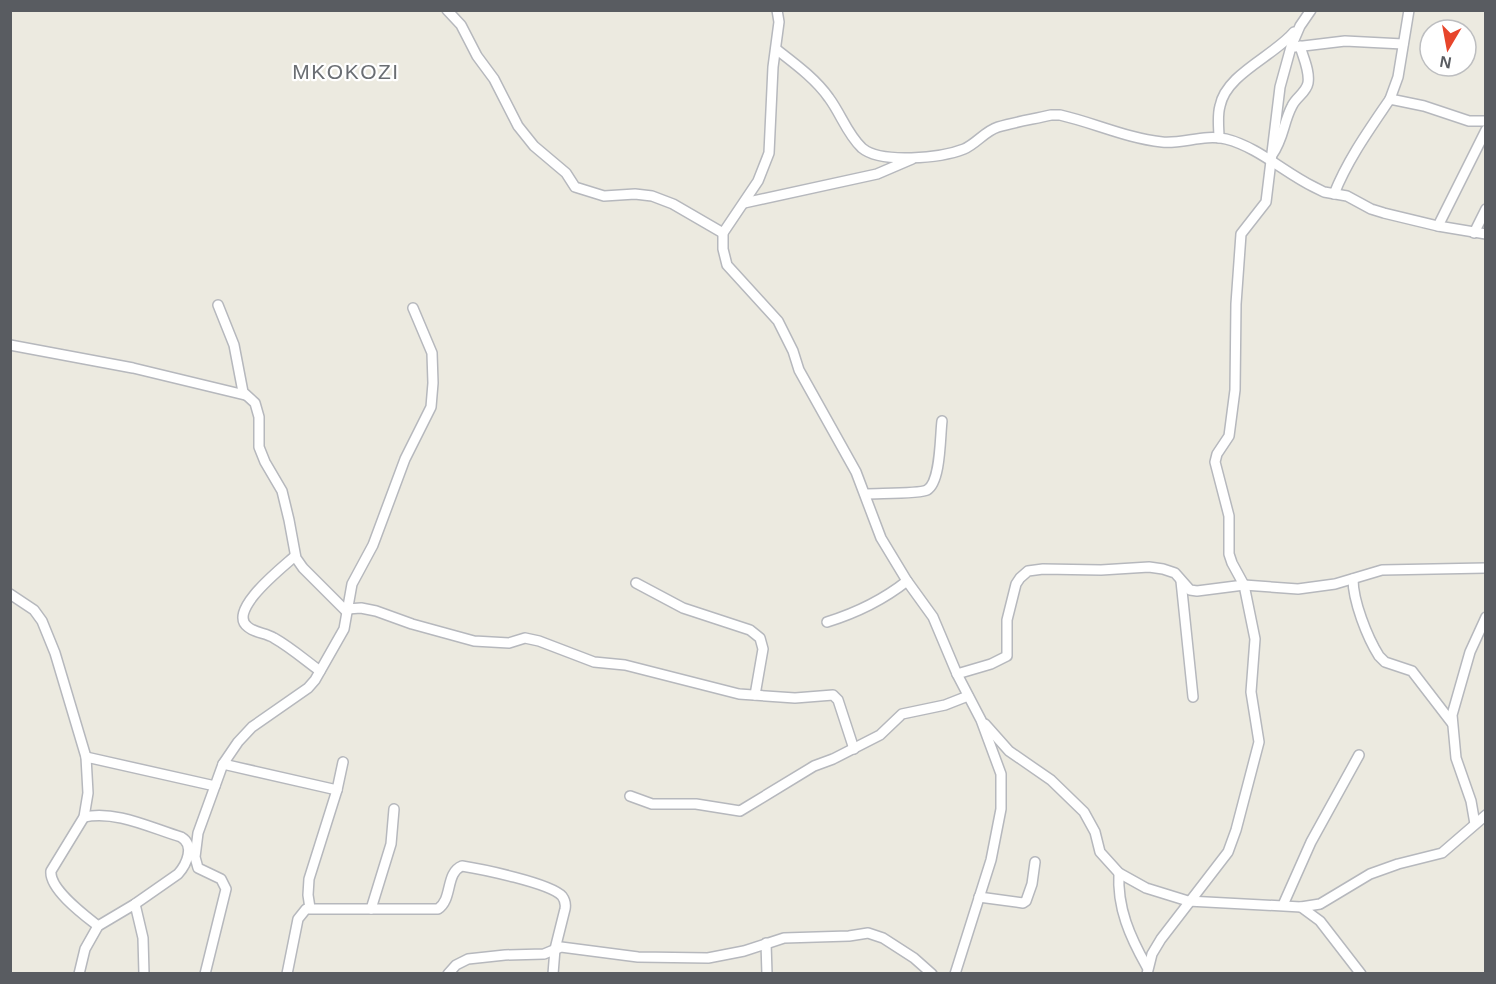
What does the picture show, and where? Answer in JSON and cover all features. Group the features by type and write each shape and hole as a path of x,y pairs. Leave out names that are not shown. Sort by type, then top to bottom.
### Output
{"street":[{"path":"447,10 459,22 477,56 492,76 515,122 534,146 566,173 575,187 604,196 635,194 652,196 673,204 723,233"},
{"path":"777,10 779,22 773,67 769,153 758,182 723,233 723,249 727,265 778,321 793,351 799,370 856,472 881,538 933,617 957,674 981,720 1001,774 1002,790 998,831 955,974"},
{"path":"1219,138 1219,108 1229,88 1248,69 1277,48 1300,26 1311,10"},
{"path":"1334,194 1341,175 1390,99 1398,77 1409,10"},
{"path":"1147,970 1152,954 1188,901 1230,846 1258,744 1251,692 1255,639 1244,585 1231,560 1229,516 1215,462 1216,454 1229,436 1235,390 1236,304 1241,234 1266,202 1280,87 1300,26"},
{"path":"1295,46 1345,42 1403,44"},
{"path":"1271,159 1281,141 1291,107 1305,91 1308,82 1295,46"},
{"path":"776,49 826,94 861,147 878,156 914,158 964,149 997,127 1052,115 1065,116 1137,139 1169,143 1219,138 1235,142 1271,159 1302,181 1324,192 1347,196 1377,211 1438,226 1485,234"},
{"path":"1390,99 1424,106 1469,121 1485,121"},
{"path":"1438,226 1485,130"},
{"path":"744,204 878,174 914,158"},
{"path":"1474,233 1485,209"},
{"path":"218,305 234,345 245,395"},
{"path":"206,974 225,889 220,879 200,870 195,857 198,833 223,764 244,734 308,688 315,680 344,629 352,584 373,545 407,454 431,407 432,352 413,308"},
{"path":"10,345 133,368 245,395 253,399 259,417 259,447 282,491 290,520 295,556 300,565 347,611"},
{"path":"865,494 919,492 930,488 936,477 942,421"},
{"path":"295,556 249,599 243,619 249,628 274,638 320,671"},
{"path":"957,674 991,664 1007,656 1006,626 1016,584 1028,571 1149,567 1173,572 1193,591 1244,585 1298,589 1335,584 1382,570 1484,570"},
{"path":"1353,579 1356,603 1379,656 1385,662 1412,671 1452,723"},
{"path":"827,622 892,593 907,580"},
{"path":"1181,581 1193,697"},
{"path":"636,583 683,608 750,630 760,638 764,649 755,695"},
{"path":"10,594 34,610 42,621 55,653 86,757 88,793 84,817 51,871 51,876 53,883 72,904 98,926"},
{"path":"347,611 361,608 375,611 411,624 474,641 509,643 529,639 557,646 594,662 626,665 739,693 795,698 834,696 838,700 854,749"},
{"path":"1475,824 1471,801 1458,767 1452,711 1458,698 1470,652 1485,617"},
{"path":"630,796 652,804 696,804 740,811 814,766 854,749 882,733 902,714 945,705 968,696"},
{"path":"981,720 1009,751 1051,780 1084,812 1095,831 1101,852 1119,873 1146,888 1188,901 1283,905 1301,908 1320,904 1378,870 1442,853 1485,815"},
{"path":"1283,905 1306,850 1359,755"},
{"path":"86,757 215,786"},
{"path":"310,908 309,879 337,790 343,762"},
{"path":"223,764 337,790"},
{"path":"371,909 391,844 394,809"},
{"path":"79,974 85,949 98,926 135,904 178,873 185,866 189,848 186,840 181,837 121,818 96,815 84,817"},
{"path":"979,897 1023,903 1026,901 1032,884 1035,862"},
{"path":"286,974 298,919 306,909 438,909 446,902 454,872 458,867 463,866 534,883 562,896 566,904 555,949 553,974"},
{"path":"1119,873 1119,898 1122,909 1147,970"},
{"path":"135,904 143,938 144,974"},
{"path":"1301,908 1320,921 1361,974"},
{"path":"448,974 456,965 468,959 505,954 544,954 564,947 616,955 690,959 724,956 784,938 842,937 873,933 914,958 932,974"},
{"path":"766,943 767,974"}],"district":[{"name":"MKOKOZI","path":"346,71"}]}
